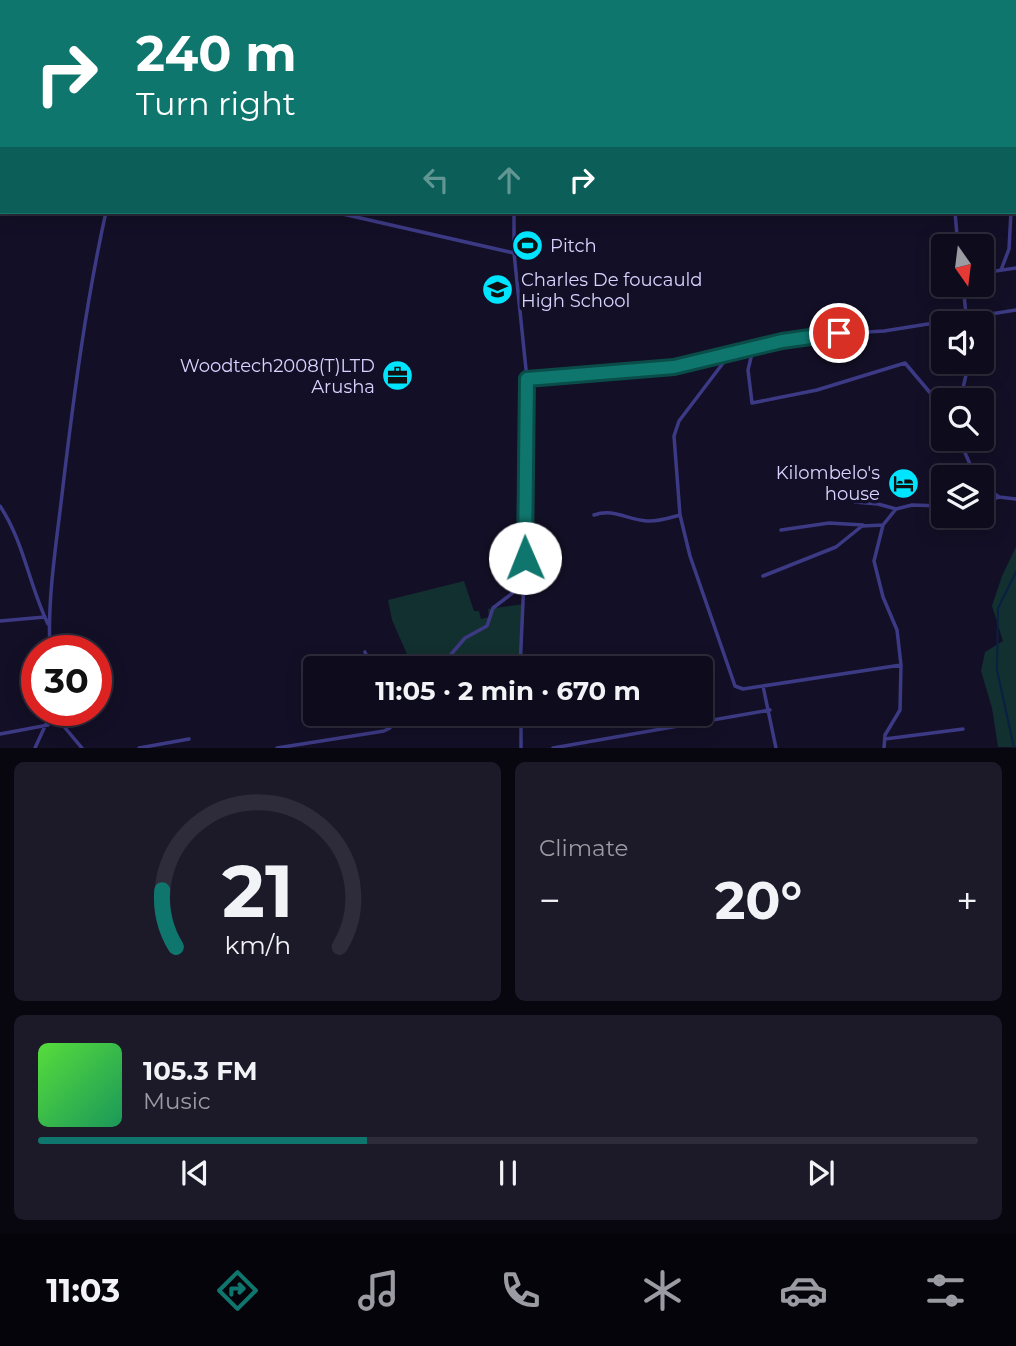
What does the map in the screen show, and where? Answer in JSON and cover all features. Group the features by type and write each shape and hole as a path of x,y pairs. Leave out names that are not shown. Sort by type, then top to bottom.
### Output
{"street":[{"path":"49,635 78,366 106,214"},
{"path":"343,214 514,253"},
{"path":"514,214 514,253 527,379 520,656"},
{"path":"955,214 957,234"},
{"path":"1002,270 1009,249 1011,214"},
{"path":"994,271 1016,268"},
{"path":"994,313 1016,310"},
{"path":"527,379 674,367 816,335 894,330 931,323"},
{"path":"753,349 748,370 752,403 817,390 905,363 931,394"},
{"path":"730,354 676,427 680,514 690,556 735,686 743,689 901,665"},
{"path":"994,493 999,497 1016,499"},
{"path":"994,499 999,497"},
{"path":"855,502 896,509 912,505 931,506"},
{"path":"0,506 18,537 49,626"},
{"path":"884,747 884,739 900,710 901,665 897,630 874,569 883,525 896,509"},
{"path":"594,516 611,511 654,521 680,514"},
{"path":"781,530 829,523 883,525"},
{"path":"763,576 836,547 865,525"},
{"path":"450,656 465,638 487,626 493,608 523,585"},
{"path":"0,621 45,617"},
{"path":"365,652 366,656"},
{"path":"763,686 776,747"},
{"path":"553,747 770,710"},
{"path":"0,734 43,726"},
{"path":"35,747 47,726"},
{"path":"64,726 82,747"},
{"path":"277,747 311,746 389,730 388,726"},
{"path":"521,726 522,747"},
{"path":"884,739 963,729"},
{"path":"139,747 190,739"}],"green space":[{"path":"1016,547 1016,747 998,747 992,708 981,671 985,652 1003,641 992,606"},
{"path":"464,581 474,611 479,611 481,619 489,617 488,609 524,604 522,656 408,656 392,620 388,600"}],"waterway":[{"path":"1014,748 997,670 998,608 1016,572"}],"place":[{"name":"Pitch","path":"527,246"},
{"name":"Charles De foucauld High School","path":"498,290"},
{"name":"Woodtech2008(T)LTD Arusha","path":"398,376"},
{"name":"Kilombelo's house","path":"903,483"}],"route":[{"path":"525,558 527,379 674,367 782,341 839,333"}]}
